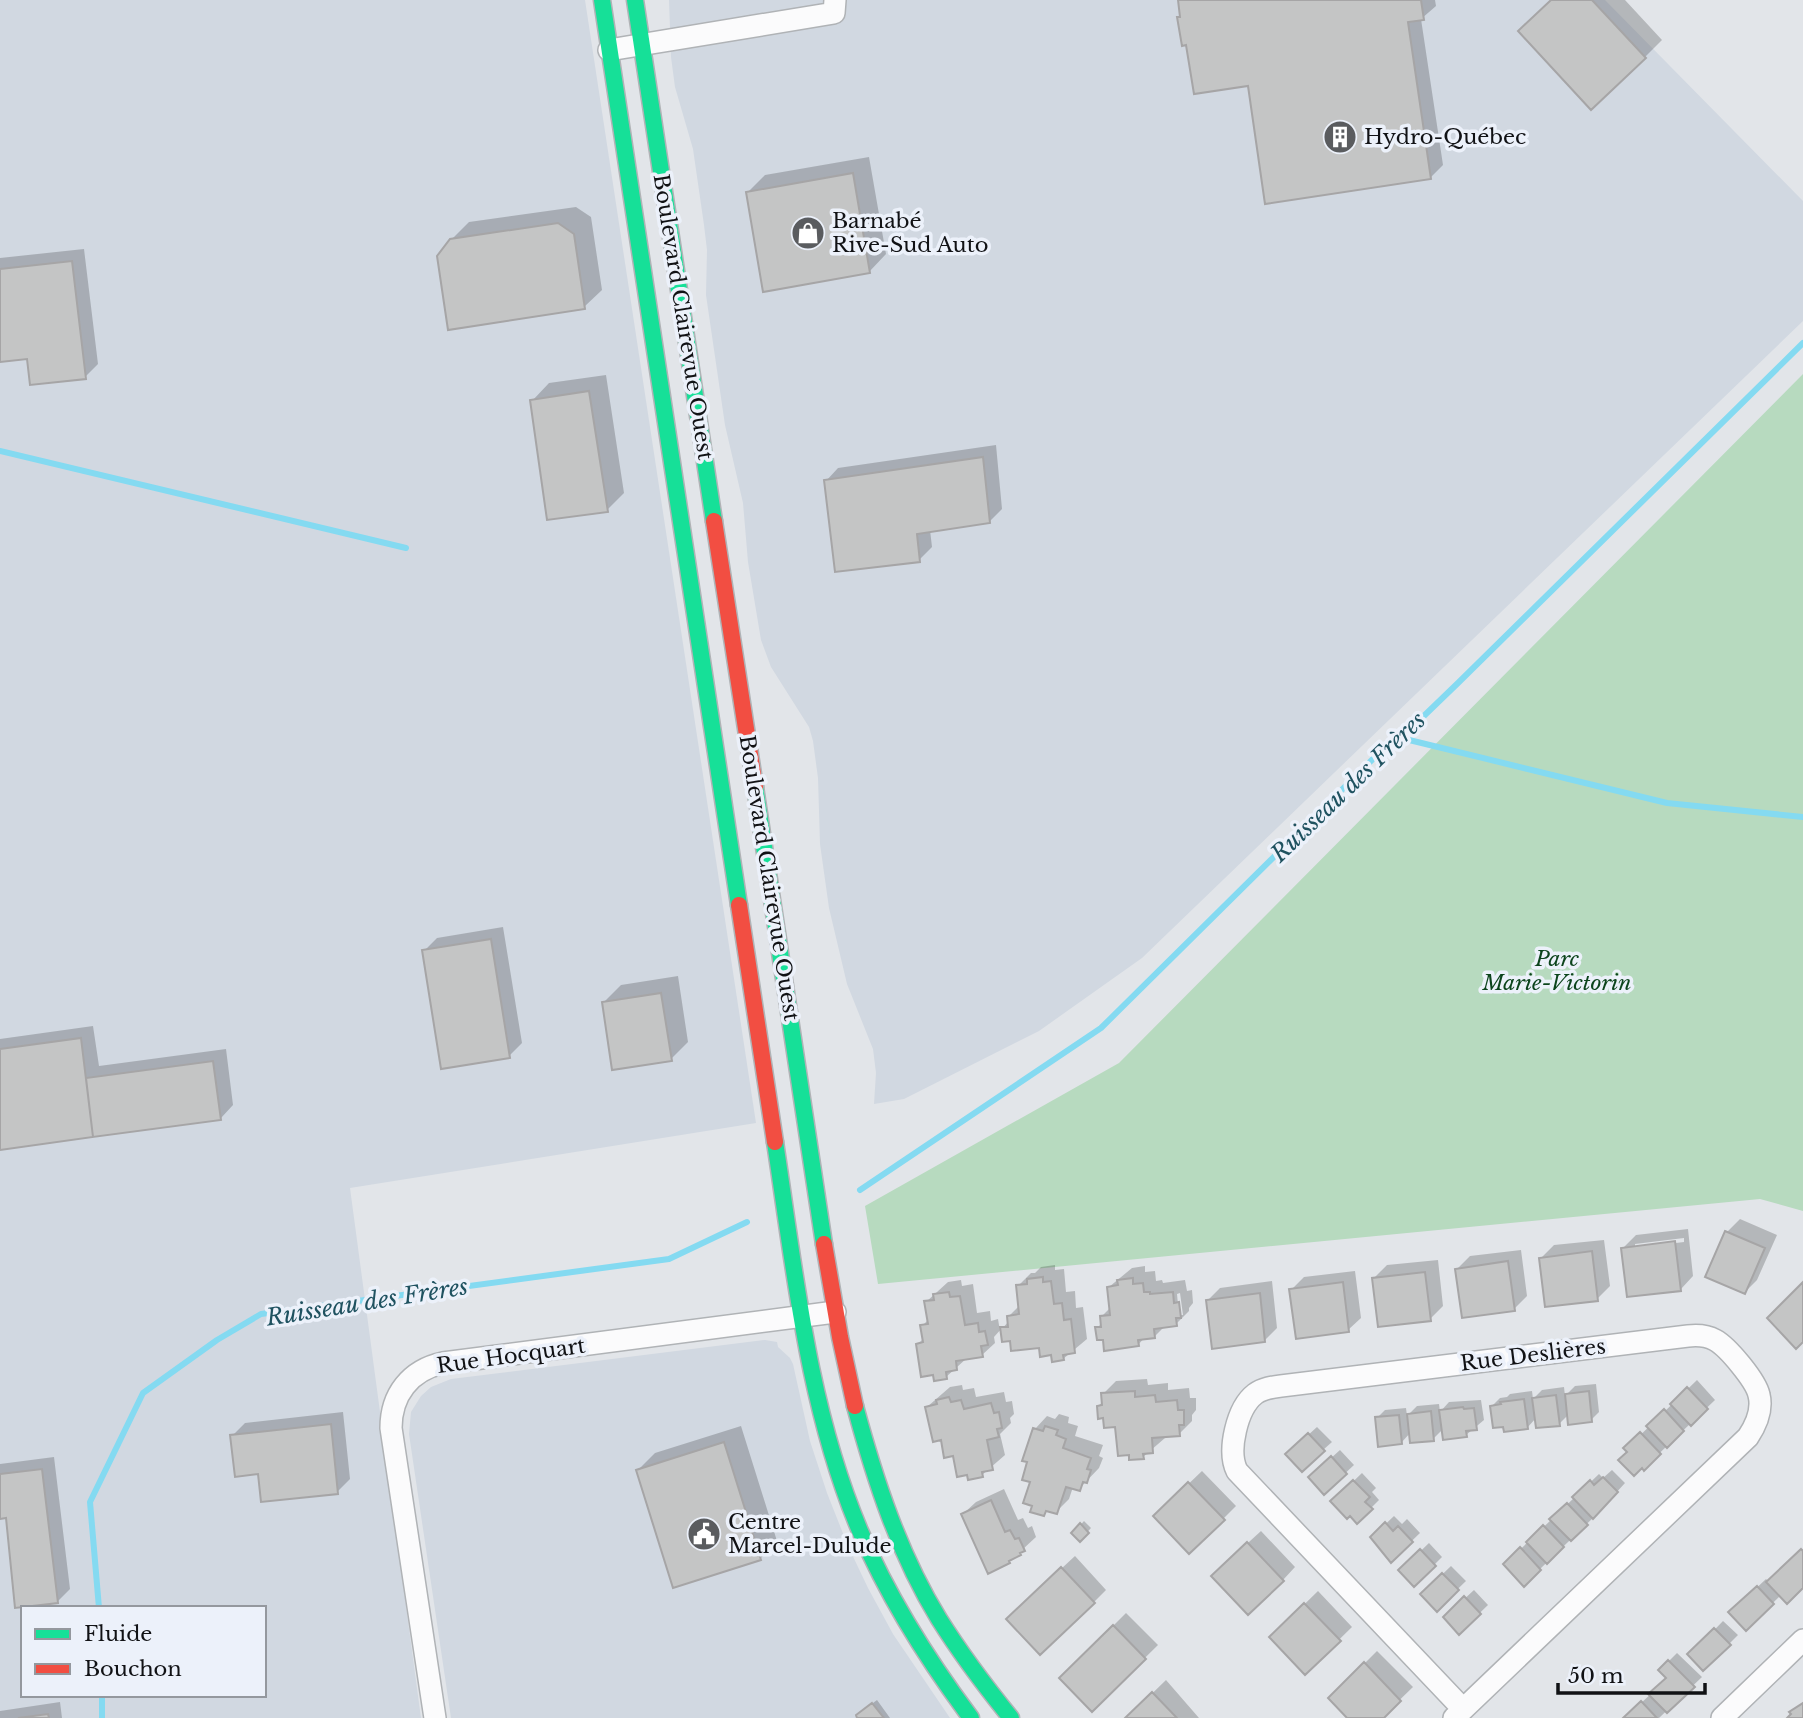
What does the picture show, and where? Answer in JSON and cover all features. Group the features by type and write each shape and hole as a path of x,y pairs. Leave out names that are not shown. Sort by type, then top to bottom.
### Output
{"street":[{"name":"Boulevard Clairevue Ouest","path":"602,0 609,50 675,370 766,969 849,1390 877,1488 919,1583 953,1642 1011,1718"},
{"name":"Boulevard Clairevue Ouest","path":"635,0 642,45 675,370 766,969 802,1317 817,1401 841,1483 875,1565 922,1651 971,1718"},
{"path":"609,50 835,6"},
{"name":"Rue Hocquart","path":"435,1718 392,1441 392,1411 397,1395 407,1382 427,1367 443,1363 835,1312"},
{"name":"Rue Deslières","path":"1700,1335 1716,1340 1751,1378 1757,1390 1760,1409 1748,1437 1459,1713 1237,1471 1232,1442 1251,1398 1261,1390 1281,1386 1688,1336 1700,1335"},
{"path":"1722,1718 1803,1640"},
{"path":"922,1651 953,1642"}],"shaded area":[{"path":"0,0 585,0 756,1123 350,1188 421,1718 0,1718"},
{"path":"669,0 1605,0 1803,201 1803,321 1142,958 1039,1031 904,1099 874,1104 876,1073 873,1049 847,984 829,908 820,844 818,778 813,741 809,727 771,667 761,640 748,562 743,503 725,425 706,295 707,250 693,149 675,87"},
{"path":"765,1340 777,1342 778,1347 793,1364 810,1441 827,1493 868,1588 893,1634 950,1718 451,1718 409,1434 411,1412 421,1396 431,1387 451,1379"}],"green space":[{"name":"Parc Marie-Victorin","path":"1803,374 1803,1211 1760,1199 878,1284 865,1206 1119,1063"}],"building":[{"name":"Hydro-Québec","path":"1178,0 1421,0 1424,20 1408,22 1431,179 1265,204 1248,86 1194,94 1186,45 1182,46 1177,17 1180,17"},
{"path":"1551,0 1592,0 1646,58 1591,110 1518,31"},
{"name":"Barnabé Rive-Sud Auto","path":"853,173 870,273 763,292 746,192"},
{"path":"558,223 574,234 585,309 448,330 437,256 450,239"},
{"path":"72,261 86,379 30,385 27,359 0,362 0,269"},
{"path":"589,391 608,512 547,520 530,400"},
{"path":"983,457 990,523 917,534 920,562 835,572 824,480"},
{"path":"491,939 510,1058 441,1069 422,950"},
{"path":"661,993 672,1061 612,1070 602,1002"},
{"path":"81,1038 93,1137 0,1150 0,1049"},
{"path":"213,1061 221,1120 93,1137 86,1078"},
{"path":"1725,1231 1765,1248 1745,1294 1705,1277"},
{"path":"1675,1241 1681,1291 1627,1297 1621,1248"},
{"path":"1592,1251 1598,1301 1545,1307 1539,1258"},
{"path":"1508,1261 1515,1311 1462,1318 1455,1269"},
{"path":"1425,1272 1431,1321 1378,1327 1372,1278"},
{"path":"1043,1277 1043,1282 1051,1281 1054,1304 1062,1303 1064,1320 1071,1319 1075,1353 1063,1355 1064,1360 1052,1362 1051,1355 1040,1357 1039,1348 1011,1351 1010,1341 1002,1342 1000,1327 1008,1327 1007,1316 1019,1314 1016,1285 1027,1284 1027,1279"},
{"path":"1133,1278 1133,1284 1143,1283 1144,1292 1173,1292 1174,1303 1179,1302 1181,1318 1176,1318 1177,1326 1154,1329 1155,1338 1138,1340 1139,1346 1104,1351 1103,1340 1097,1340 1095,1327 1101,1327 1100,1316 1110,1315 1107,1287 1118,1285 1117,1280"},
{"path":"1343,1282 1349,1332 1296,1339 1289,1289"},
{"path":"1803,1282 1803,1342 1796,1349 1767,1318"},
{"path":"949,1292 950,1297 960,1296 965,1325 978,1323 979,1332 985,1331 988,1345 981,1346 983,1357 956,1361 957,1370 946,1372 947,1379 934,1381 933,1375 921,1377 916,1344 923,1342 920,1325 928,1324 924,1301 934,1300 933,1294"},
{"path":"1260,1293 1265,1342 1212,1349 1206,1300"},
{"path":"1687,1387 1708,1409 1691,1426 1670,1404"},
{"path":"1135,1391 1135,1397 1155,1395 1156,1402 1177,1400 1178,1410 1184,1410 1184,1425 1179,1425 1180,1436 1152,1438 1153,1453 1143,1454 1144,1459 1129,1460 1129,1455 1118,1456 1115,1427 1104,1428 1103,1418 1098,1419 1097,1406 1102,1405 1101,1393"},
{"path":"1589,1391 1592,1422 1568,1425 1565,1394"},
{"path":"1556,1395 1560,1426 1536,1428 1532,1398"},
{"path":"949,1397 951,1402 961,1400 964,1409 991,1403 994,1413 999,1412 1002,1428 997,1429 999,1437 987,1440 993,1470 982,1472 983,1477 968,1480 967,1475 957,1477 953,1456 944,1458 941,1440 933,1442 925,1407 937,1404 936,1400"},
{"path":"1524,1399 1528,1429 1504,1432 1503,1427 1493,1428 1490,1406"},
{"path":"1474,1408 1477,1430 1466,1431 1467,1437 1443,1440 1439,1410"},
{"path":"1664,1409 1684,1431 1667,1448 1646,1426"},
{"path":"1431,1411 1434,1441 1410,1443 1407,1414"},
{"path":"1399,1415 1402,1444 1378,1447 1375,1417"},
{"path":"331,1424 338,1494 261,1502 258,1474 235,1477 230,1435"},
{"path":"1045,1426 1058,1430 1056,1435 1066,1439 1063,1448 1091,1458 1087,1469 1091,1470 1087,1483 1083,1482 1080,1491 1066,1487 1057,1514 1046,1511 1044,1516 1030,1512 1032,1506 1023,1503 1030,1482 1022,1480 1027,1462 1022,1461 1033,1428 1043,1431"},
{"path":"1640,1432 1661,1454 1644,1471 1642,1468 1634,1476 1618,1460 1627,1452 1623,1448"},
{"path":"1308,1433 1325,1451 1302,1472 1285,1454"},
{"name":"Centre Marcel-Dulude","path":"724,1442 761,1560 673,1588 636,1470"},
{"path":"1331,1456 1347,1474 1324,1495 1308,1477"},
{"path":"42,1469 58,1603 15,1608 6,1518 0,1519 0,1474"},
{"path":"1603,1477 1618,1492 1593,1519 1572,1497 1590,1480 1594,1485"},
{"path":"1353,1480 1370,1497 1365,1502 1373,1509 1357,1524 1350,1516 1347,1519 1330,1501"},
{"path":"1188,1482 1225,1520 1189,1554 1153,1516"},
{"path":"991,1500 1005,1532 1010,1530 1015,1539 1019,1538 1025,1551 1009,1561 1010,1563 988,1574 961,1514"},
{"path":"1567,1503 1588,1525 1571,1541 1549,1519"},
{"path":"1385,1522 1393,1531 1398,1526 1413,1542 1391,1563 1370,1537"},
{"path":"1080,1523 1089,1533 1080,1542 1071,1533"},
{"path":"1543,1525 1564,1547 1547,1564 1526,1542"},
{"path":"1247,1542 1284,1581 1248,1615 1211,1576"},
{"path":"1520,1547 1541,1570 1524,1587 1503,1564"},
{"path":"1420,1549 1436,1566 1414,1587 1398,1570"},
{"path":"1801,1549 1803,1588 1787,1604 1766,1582"},
{"path":"1061,1567 1095,1603 1040,1655 1006,1619"},
{"path":"1442,1573 1459,1590 1437,1612 1420,1594"},
{"path":"1757,1586 1774,1604 1746,1631 1728,1612"},
{"path":"1464,1596 1481,1614 1459,1635 1443,1617"},
{"path":"1304,1603 1341,1641 1305,1675 1269,1637"},
{"path":"1113,1625 1146,1659 1092,1712 1059,1678"},
{"path":"1714,1628 1731,1645 1703,1671 1687,1654"},
{"path":"1668,1660 1695,1687 1667,1713 1648,1694 1666,1678 1658,1670"},
{"path":"1364,1662 1401,1701 1384,1718 1347,1718 1328,1698"},
{"path":"1152,1692 1177,1718 1125,1718"},
{"path":"1641,1701 1657,1718 1623,1718"},
{"path":"872,1703 884,1718 857,1718 856,1715"},
{"path":"1803,1703 1803,1718 1787,1718 1791,1714 1789,1712"},
{"path":"48,1714 49,1718 18,1718"}],"waterway":[{"name":"Ruisseau des Frères","path":"860,1190 1101,1028 1382,750 1401,738 1458,683 1803,343"},
{"path":"0,451 406,548"},
{"path":"1401,738 1667,803 1803,817"},
{"name":"Ruisseau des Frères","path":"99,1606 90,1502 143,1393 217,1340 261,1314 669,1259 747,1222"},
{"name":"Ruisseau des Frères","path":"102,1697 102,1718"}],"traffic: fast":[{"path":"602,0 739,905"},
{"path":"635,0 714,521"},
{"path":"755,787 824,1244"},
{"path":"775,1142 806,1340 828,1437 842,1484 871,1556 896,1604 924,1651 971,1718"},
{"path":"855,1406 880,1489 912,1569 947,1632 1011,1718"}],"traffic: jam":[{"path":"714,521 755,787"},
{"path":"739,905 775,1142"},
{"path":"824,1244 855,1406"}],"place":[{"name":"Hydro-Québec","path":"1340,137"},
{"name":"Barnabé Rive-Sud Auto","path":"808,233"},
{"name":"Centre Marcel-Dulude","path":"704,1534"}]}
